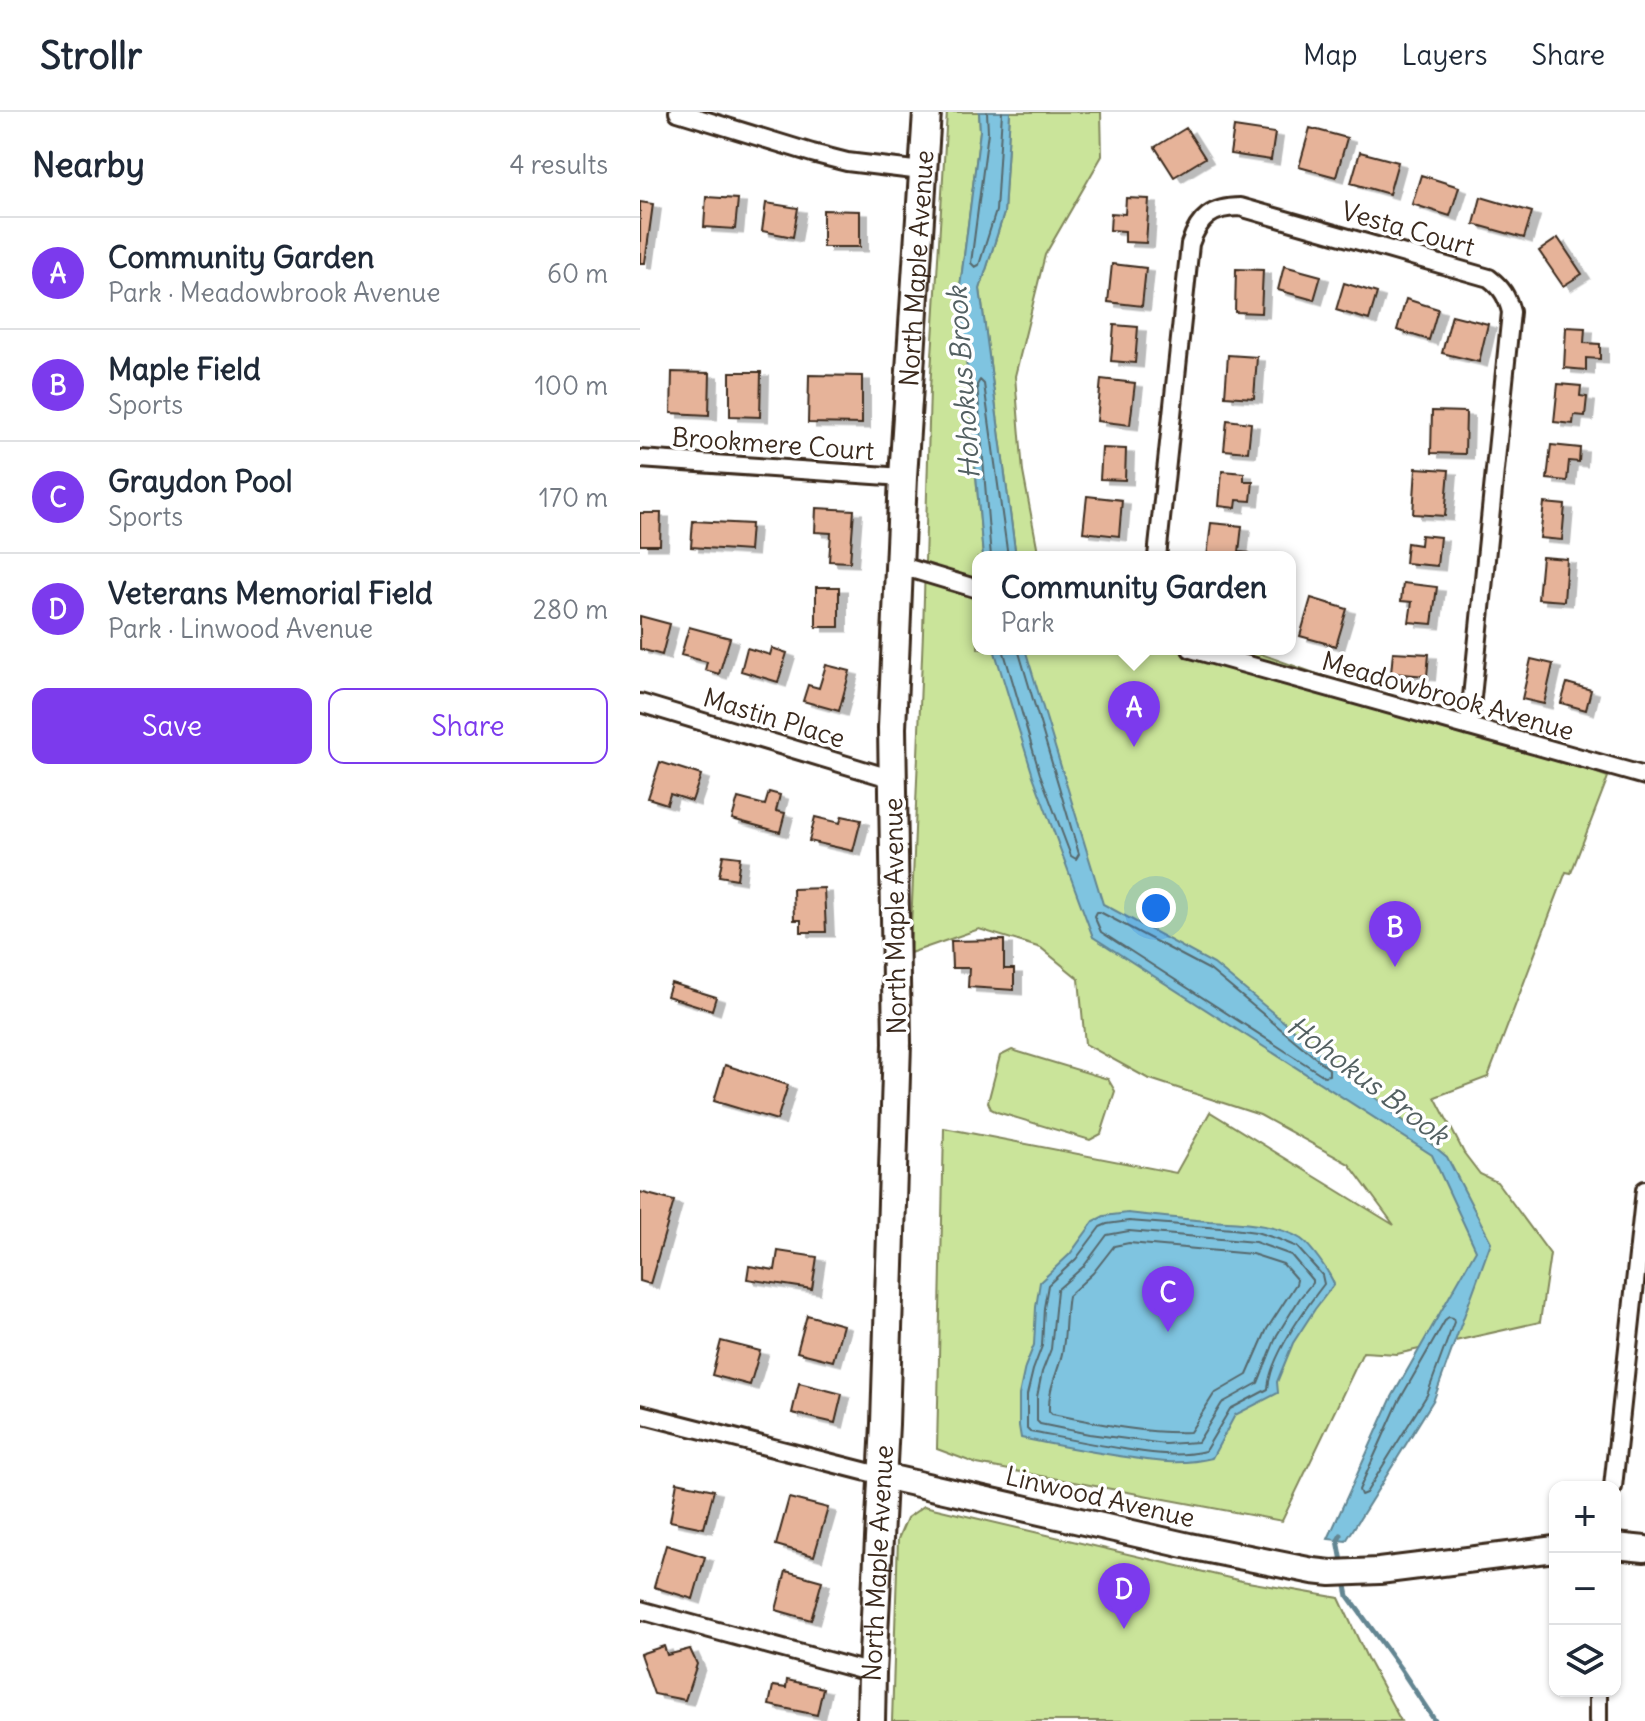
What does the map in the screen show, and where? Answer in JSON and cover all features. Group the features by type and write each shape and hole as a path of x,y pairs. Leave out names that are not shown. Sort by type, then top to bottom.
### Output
{"main road":[{"name":"North Maple Avenue","path":"871,1721 883,1476 897,1043 892,728 903,477 927,112"},
{"name":"Linwood Avenue","path":"883,1476 1189,1546 1331,1573 1379,1571 1549,1550"},
{"path":"1621,1547 1645,1549"}],"street":[{"path":"678,112 847,162 922,171"},
{"name":"Vesta Court","path":"1158,551 1190,244 1194,231 1203,219 1228,207 1240,207 1489,278 1500,286 1511,312 1469,727"},
{"name":"Brookmere Court","path":"640,459 903,477"},
{"path":"898,565 972,587"},
{"name":"Meadowbrook Avenue","path":"1212,655 1645,776"},
{"name":"Mastin Place","path":"640,703 893,779"},
{"path":"1614,1481 1641,1276 1645,1190"},
{"name":"Linwood Avenue","path":"640,1414 883,1476"},
{"path":"640,1610 872,1673"},
{"path":"1598,1697 1598,1721"}],"green space":[{"path":"947,112 979,112 980,131 960,287 982,551 972,551 972,655 1264,655 1608,777 1571,873 1566,872 1488,1077 1435,1097 1464,1153 1480,1174 1497,1182 1550,1254 1540,1322 1397,1354 1363,1352 1282,1521 977,1464 937,1449 944,1128 1176,1173 1210,1112 1394,1225 1349,1164 1260,1115 1147,1078 1085,1044 1079,979 1041,948 979,929 910,953 930,389"},
{"path":"1010,112 1101,112 1102,156 1045,255 1015,376 1023,472 1038,551 1015,551 980,289 1004,213"},
{"path":"1012,1050 1108,1079 1115,1091 1101,1134 1090,1140 991,1109 988,1102 1000,1056"},
{"path":"924,1506 1242,1581 1339,1598 1401,1721 892,1721 898,1539 907,1518"}],"water":[{"name":"Hohokus Brook","path":"979,112 1010,112 1004,213 980,289 1015,551 982,551 960,287 980,131"},
{"name":"Hohokus Brook","path":"996,655 1027,655 1103,904 1214,964 1447,1157 1491,1242 1434,1399 1346,1541 1328,1539 1392,1397 1476,1250 1432,1155 1093,937 1033,776"},
{"path":"1128,1213 1244,1223 1281,1230 1305,1242 1334,1284 1293,1343 1277,1382 1278,1393 1235,1415 1212,1458 1188,1462 1154,1461 1021,1438 1019,1395 1034,1345 1040,1282 1070,1254 1094,1221 1104,1216"}],"building":[{"path":"1234,127 1275,133 1271,160 1230,154"},
{"path":"1186,128 1205,158 1174,177 1155,147"},
{"path":"1310,128 1347,138 1336,177 1299,167"},
{"path":"1360,152 1398,162 1389,194 1351,183"},
{"path":"1421,175 1459,187 1450,216 1412,204"},
{"path":"706,197 738,199 735,229 704,227"},
{"path":"1481,197 1532,212 1524,238 1474,224"},
{"path":"1126,198 1149,199 1146,243 1125,242 1125,231 1110,230 1111,213 1125,214"},
{"path":"640,202 653,204 645,263 640,263"},
{"path":"766,203 798,208 793,237 762,231"},
{"path":"823,210 860,211 860,247 823,247"},
{"path":"1558,238 1582,274 1563,286 1539,251"},
{"path":"1112,264 1146,268 1142,306 1108,302"},
{"path":"1284,266 1321,276 1314,300 1278,290"},
{"path":"1236,269 1263,270 1261,313 1235,312"},
{"path":"1344,283 1377,293 1369,320 1336,310"},
{"path":"1406,299 1438,309 1429,340 1397,330"},
{"path":"1452,315 1488,324 1479,362 1442,353"},
{"path":"1114,325 1138,327 1135,363 1111,361"},
{"path":"1566,327 1585,328 1584,343 1600,344 1600,359 1586,358 1586,370 1564,368"},
{"path":"1228,355 1257,357 1254,398 1225,396"},
{"path":"672,372 710,373 709,415 671,413"},
{"path":"730,372 761,372 760,417 730,416"},
{"path":"809,375 862,376 862,424 808,423"},
{"path":"1101,379 1135,383 1130,425 1097,421"},
{"path":"1558,384 1581,386 1580,396 1587,397 1585,416 1574,415 1573,424 1554,422"},
{"path":"1432,411 1466,412 1465,454 1431,453"},
{"path":"1227,420 1251,423 1248,452 1224,450"},
{"path":"1551,445 1580,448 1579,462 1569,461 1567,481 1547,479"},
{"path":"1102,448 1126,449 1125,480 1100,479"},
{"path":"1416,468 1449,470 1445,516 1413,514"},
{"path":"1222,471 1244,473 1244,481 1253,481 1251,501 1237,500 1236,508 1219,506"},
{"path":"1087,496 1122,500 1119,536 1083,532"},
{"path":"1544,503 1565,505 1562,540 1540,538"},
{"path":"816,508 854,510 850,562 829,561 831,533 815,532"},
{"path":"640,513 661,513 660,545 640,545"},
{"path":"693,521 751,524 749,551 691,547"},
{"path":"1211,523 1242,526 1239,551 1208,551"},
{"path":"1421,535 1440,537 1437,566 1405,563 1407,543 1420,545"},
{"path":"1542,557 1567,559 1564,601 1538,599"},
{"path":"1403,583 1437,587 1432,624 1409,622 1412,602 1401,601"},
{"path":"816,587 839,587 839,627 816,627"},
{"path":"1311,598 1347,609 1336,646 1300,636"},
{"path":"640,616 670,624 662,655 640,649"},
{"path":"689,627 730,638 719,674 705,670 707,662 681,655"},
{"path":"747,648 770,655 772,648 787,653 778,682 741,671"},
{"path":"1393,652 1429,654 1427,676 1391,673"},
{"path":"1531,659 1553,664 1544,704 1522,699"},
{"path":"826,665 850,671 839,711 803,701 808,685 819,688"},
{"path":"1567,683 1591,690 1586,710 1561,703"},
{"path":"660,762 701,775 692,801 670,794 667,804 648,798"},
{"path":"769,792 780,795 776,811 785,813 780,832 732,819 738,798 765,805"},
{"path":"842,816 861,820 853,851 809,841 815,817 840,823"},
{"path":"723,855 740,857 737,879 719,876"},
{"path":"824,888 826,932 801,932 801,920 794,920 793,889"},
{"path":"1004,940 1004,969 1014,969 1014,990 968,987 969,968 952,968 951,941"},
{"path":"671,983 716,997 712,1010 667,996"},
{"path":"725,1065 788,1085 777,1120 714,1101"},
{"path":"640,1192 674,1201 650,1284 640,1281"},
{"path":"778,1251 817,1257 812,1289 747,1279 749,1266 775,1270"},
{"path":"807,1315 843,1325 833,1361 797,1352"},
{"path":"721,1341 760,1351 750,1385 712,1375"},
{"path":"799,1383 842,1394 835,1423 792,1413"},
{"path":"677,1482 714,1490 704,1528 670,1521"},
{"path":"789,1498 828,1508 814,1556 776,1545"},
{"path":"666,1545 705,1557 693,1599 654,1587"},
{"path":"786,1571 822,1581 811,1620 776,1610"},
{"path":"664,1646 667,1655 690,1649 697,1664 685,1700 654,1694 640,1654"},
{"path":"787,1680 823,1688 817,1715 769,1705 773,1686 786,1688"}],"waterway":[{"name":"Hohokus Brook","path":"1341,1535 1338,1540 1343,1567"},
{"name":"Hohokus Brook","path":"1345,1581 1348,1596 1435,1721"}],"place":[{"name":"Community Garden","path":"1134,747"},
{"name":"Maple Field","path":"1395,967"},
{"name":"Graydon Pool","path":"1168,1332"},
{"name":"Veterans Memorial Field","path":"1124,1629"}]}
